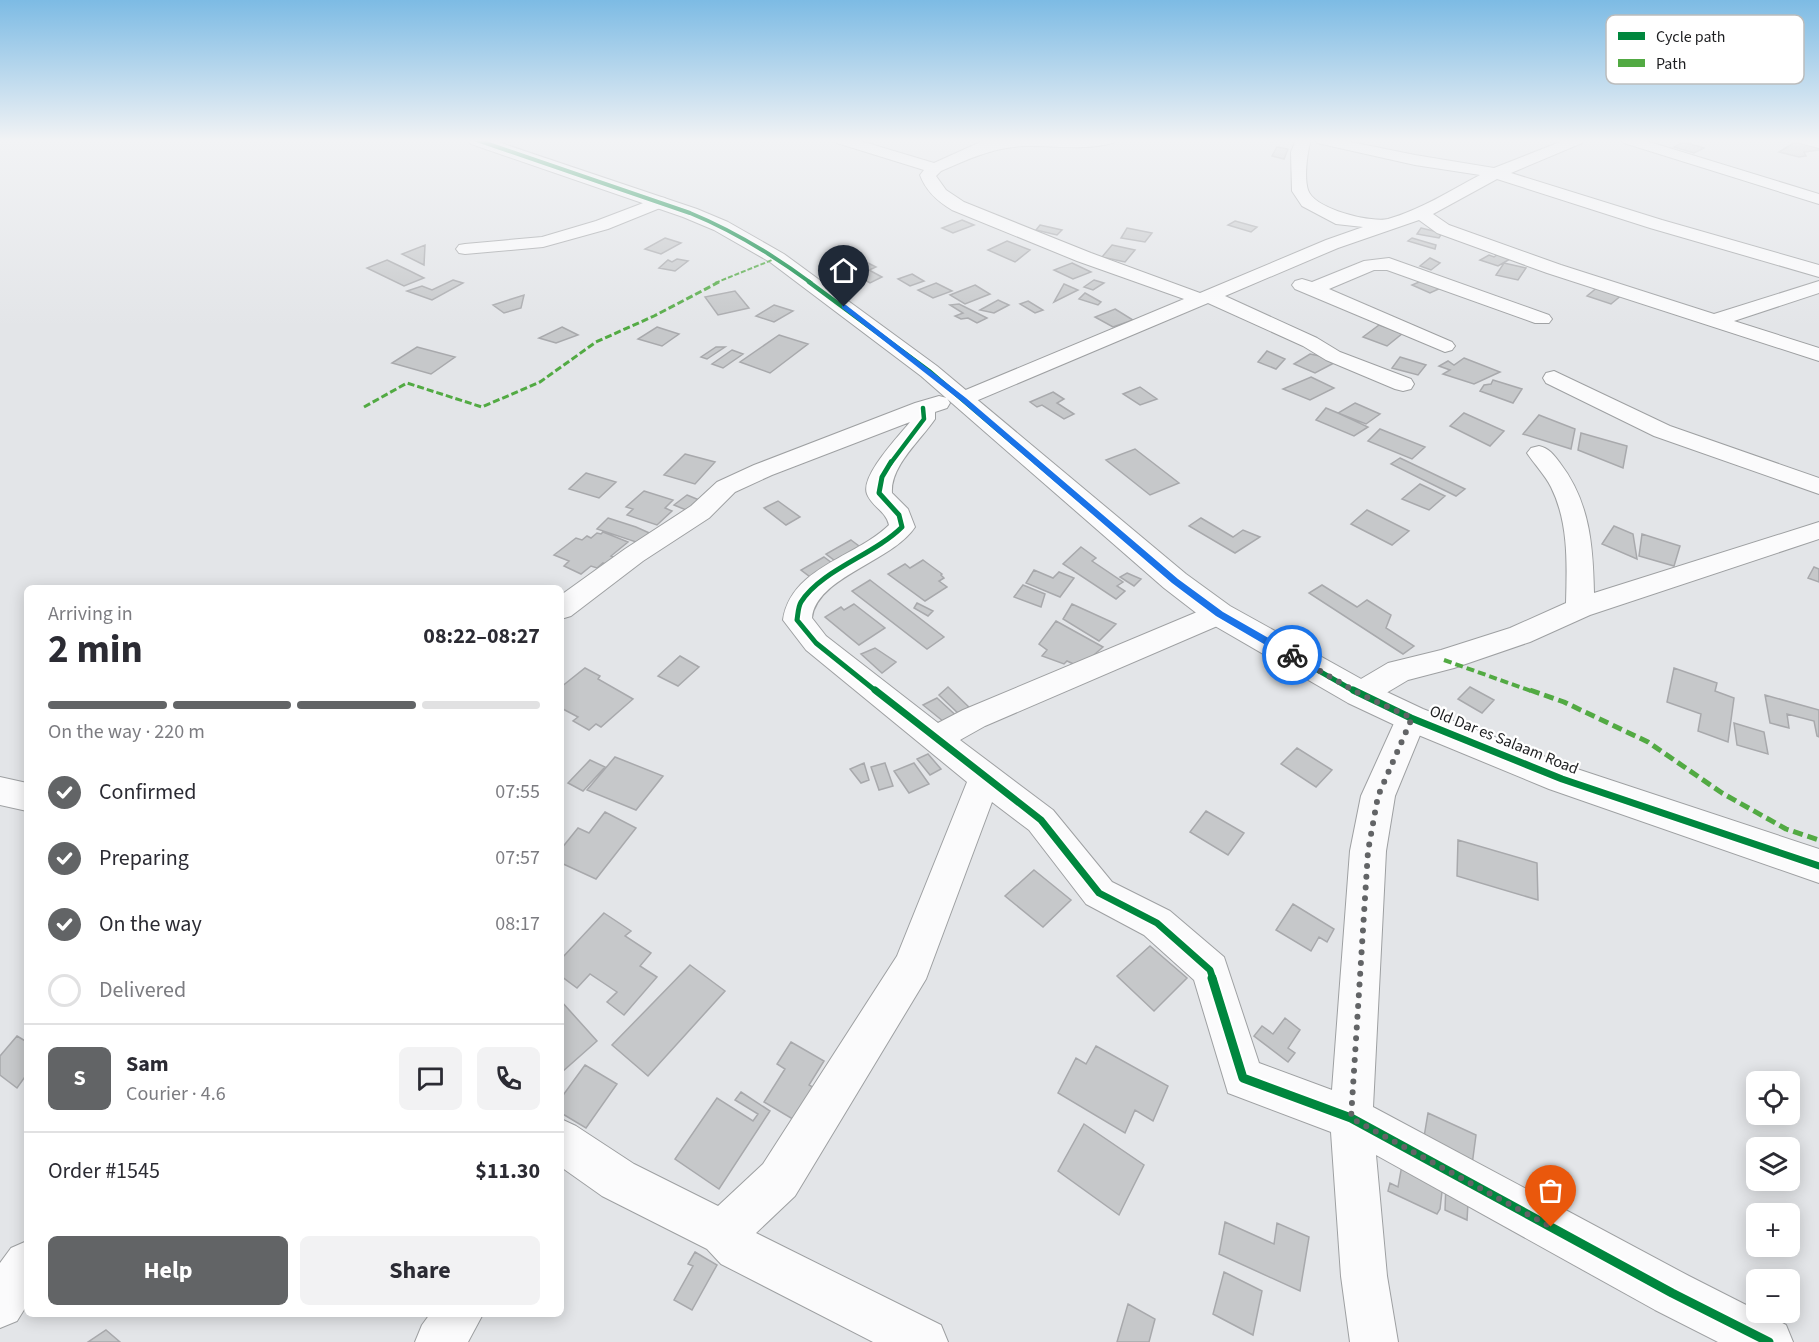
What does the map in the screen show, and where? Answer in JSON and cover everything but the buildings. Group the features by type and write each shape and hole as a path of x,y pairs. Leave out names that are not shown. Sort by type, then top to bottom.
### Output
{"street":[{"path":"465,249 504,248 543,242 602,225 657,203"},
{"name":"Old Dar es Salaam Road","path":"661,203 721,226 777,258 929,371 1156,565 1219,614 1360,694 1412,718 1562,779 1819,866"},
{"path":"952,203 1084,256 1203,297 1310,342 1333,356 1403,384"},
{"path":"1309,203 1342,220 1386,225"},
{"path":"564,607 634,555 700,512 726,487 763,470 923,408 961,398 1269,270 1421,213 1440,203"},
{"path":"1589,203 1819,271"},
{"path":"1421,213 1443,228 1564,272 1819,355"},
{"path":"1313,289 1371,265 1389,264 1542,319"},
{"path":"1269,270 1445,346"},
{"path":"1713,321 1819,287"},
{"path":"1554,378 1662,431 1819,486"},
{"path":"923,408 924,419 892,460 878,485 880,494 897,510 902,526 885,544 823,581 800,603 797,620 816,643 1041,820 1099,893 1157,922 1210,970 1242,1078 1351,1118 1672,1293 1769,1342"},
{"path":"1539,453 1566,491 1573,514 1580,561 1580,608"},
{"path":"1360,694 1400,670 1444,660 1520,635 1580,608 1819,530"},
{"path":"936,738 974,718 1219,614"},
{"path":"1374,1342 1364,1276 1351,1118 1368,851 1378,796 1412,718"},
{"path":"723,1233 779,1180 912,966 985,778"},
{"path":"0,791 24,796"},
{"path":"565,1152 723,1233 737,1248 924,1342"},
{"path":"0,1304 24,1268"},
{"path":"440,1342 457,1317"}],"marked path":[{"path":"364,407 407,383 482,407 540,382 596,342 654,316 706,287 777,258"},
{"path":"1444,660 1564,702 1648,742 1722,793 1786,829 1819,840"}],"cycle path":[{"path":"660,203 721,226 777,258 929,371 1175,581 1219,614 1360,694 1411,718 1562,779 1819,866"},
{"path":"923,408 924,419 888,466 879,486 879,493 899,515 902,527 878,547 823,580 800,604 797,620 816,643 1041,820 1099,893 1157,923 1210,970 1243,1078 1351,1118 1672,1293 1769,1342"}],"way so far":[{"path":"1292,655 1360,694 1412,718 1378,796 1368,851 1351,1118 1551,1227"}],"route":[{"path":"844,307 963,399 1175,581 1219,614 1292,655"}]}
